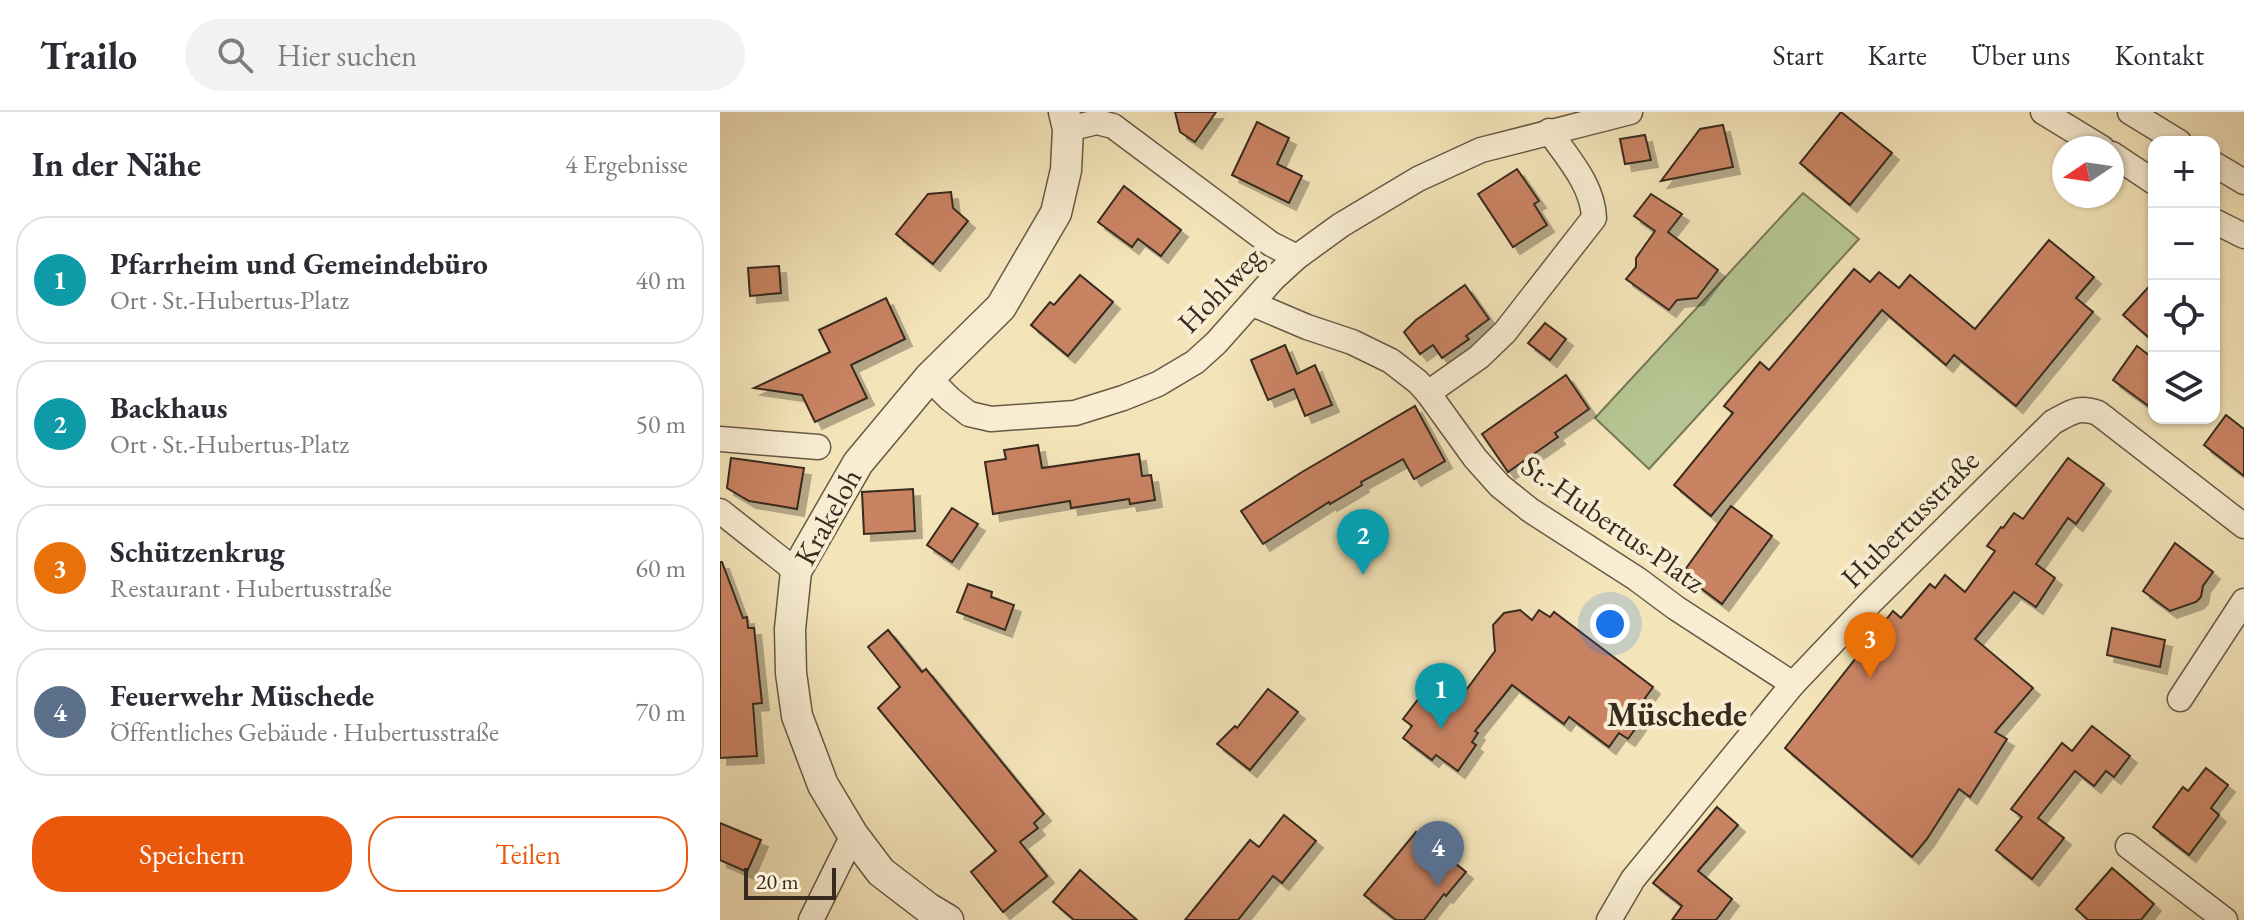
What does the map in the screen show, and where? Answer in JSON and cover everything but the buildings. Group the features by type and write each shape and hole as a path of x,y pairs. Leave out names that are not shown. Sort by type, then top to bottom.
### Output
{"street":[{"name":"Hohlweg","path":"929,378 969,414 991,419 1075,413 1123,398 1158,384 1195,362 1297,257 1341,225 1418,179 1481,150 1630,112"},
{"path":"2043,112 2082,136"},
{"path":"2130,112 2169,136"},
{"name":"Krakeloh","path":"948,920 881,872 853,835 823,785 797,716 791,673 790,629 796,571 858,463 929,378 1001,307 1056,213 1066,170 1066,120 1113,126 1271,244 1297,257"},
{"path":"1428,393 1479,357 1505,332 1594,218 1593,204 1584,183 1549,131"},
{"path":"2124,162 2148,178"},
{"path":"2220,168 2244,182"},
{"path":"2220,224 2244,236"},
{"name":"St.-Hubertus-Platz","path":"1253,304 1352,342 1391,361 1428,393 1475,458 1500,486 1530,510 1793,684"},
{"name":"Hubertusstraße","path":"1609,920 1633,879 1793,684 2053,422 2085,409 2098,413 2244,526"},
{"path":"720,439 818,447"},
{"path":"720,511 796,571"},
{"path":"2180,699 2244,601"},
{"path":"811,920 853,835"},
{"path":"2128,846 2225,920"}],"green space":[{"path":"1803,193 1859,239 1649,469 1595,418"}],"place":[{"name":"Backhaus","path":"1363,575"},
{"name":"Schützenkrug","path":"1870,678"},
{"name":"Pfarrheim und Gemeindebüro","path":"1441,729"},
{"name":"Feuerwehr Müschede","path":"1438,887"}],"district":[{"name":"Müschede","path":"1677,714"}]}
